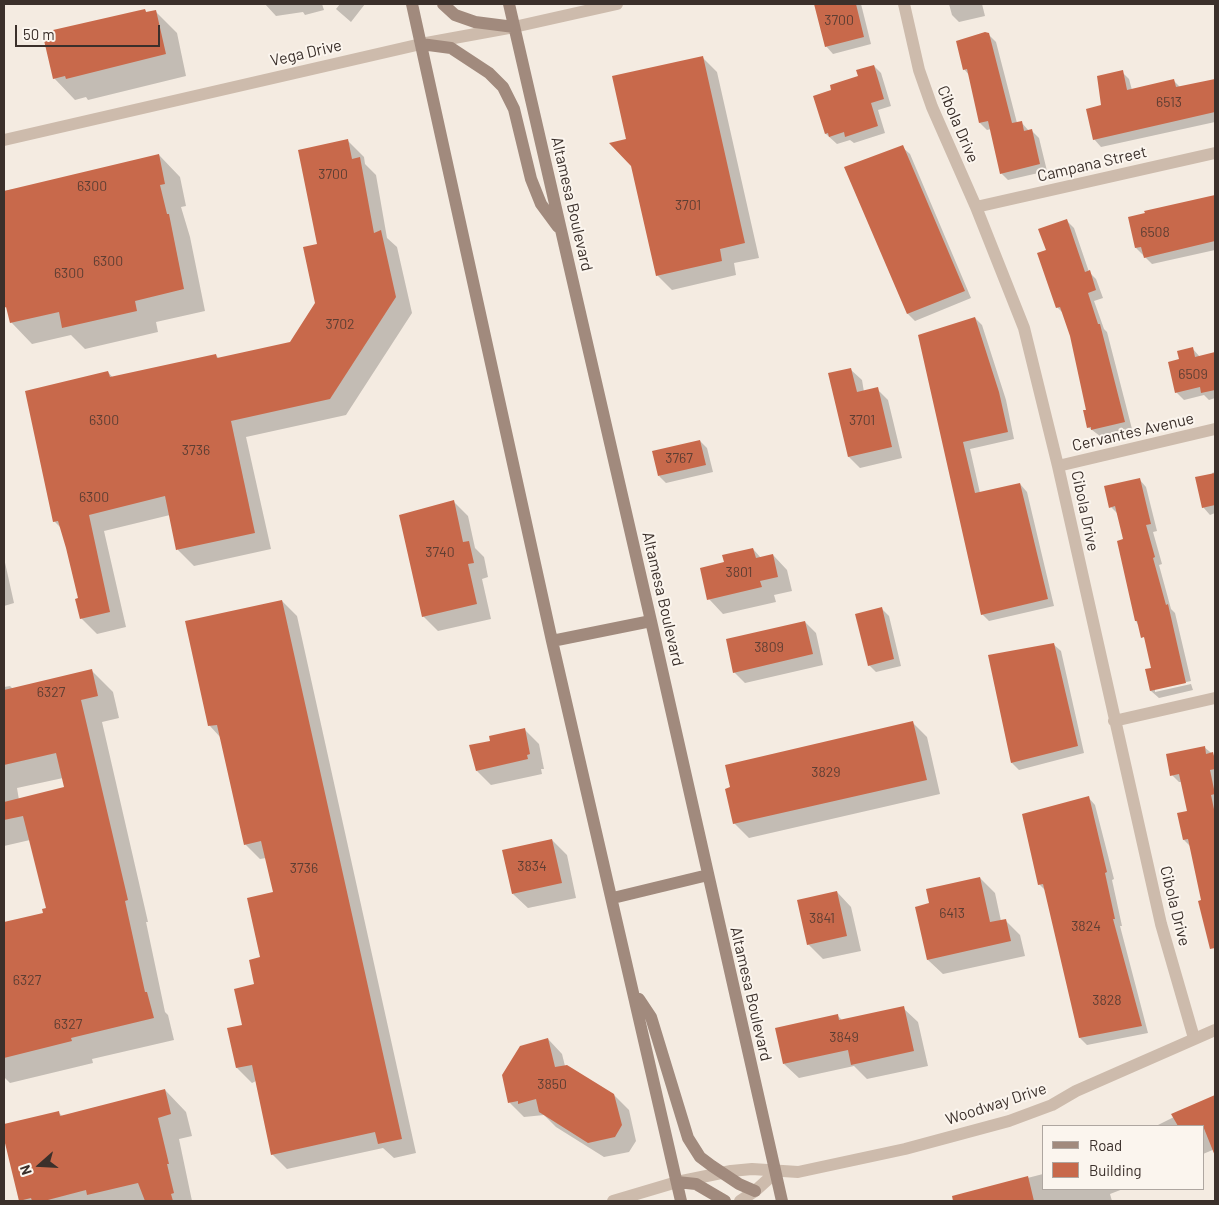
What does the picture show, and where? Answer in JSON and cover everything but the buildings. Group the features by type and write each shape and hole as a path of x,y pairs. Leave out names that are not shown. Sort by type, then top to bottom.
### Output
{"main road":[{"path":"412,4 552,641 613,898 680,1201"},
{"path":"443,4 456,15 475,22 514,27"},
{"name":"Altamesa Boulevard","path":"509,4 782,1201"},
{"path":"421,44 451,48 488,72 503,88 514,109 531,179 541,204 562,233"},
{"path":"552,641 651,621"},
{"path":"613,898 708,875"},
{"path":"634,990 650,1017 688,1138 700,1157 721,1173 755,1191"},
{"path":"676,1182 696,1184 725,1201"}],"street":[{"name":"Vega Drive","path":"4,140 421,44 514,27 617,4"},
{"name":"Cibola Drive","path":"904,4 919,70 932,107 976,207 1024,328 1058,466 1114,721 1162,924 1194,1038"},
{"name":"Campana Street","path":"976,207 1215,153"},
{"name":"Cervantes Avenue","path":"1058,466 1215,429"},
{"path":"1114,721 1215,698"},
{"name":"Woodway Drive","path":"613,1201 676,1182 721,1173 752,1169 798,1172 888,1153 1009,1121 1052,1105 1076,1091 1215,1030"},
{"path":"740,1201 755,1191 775,1172"}]}
